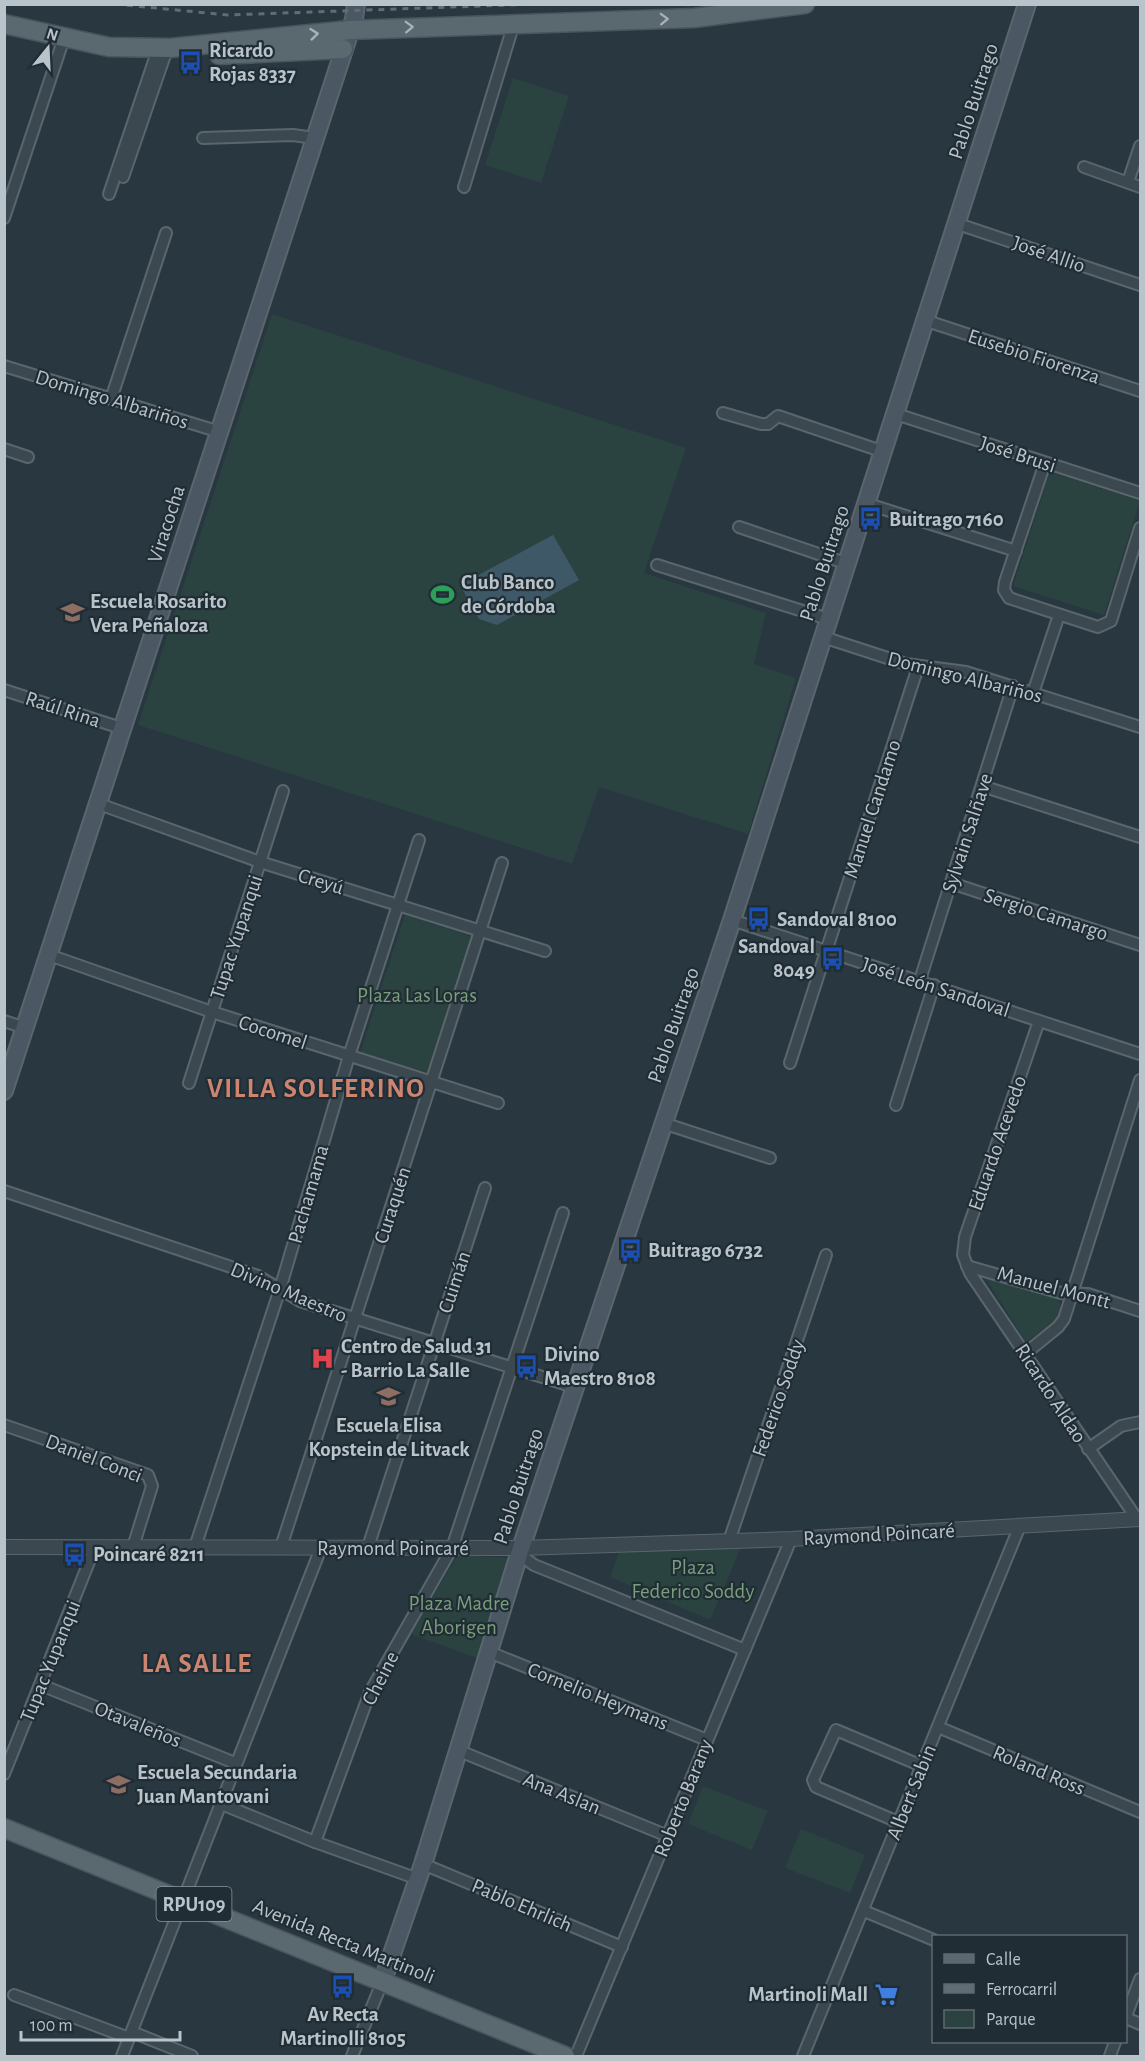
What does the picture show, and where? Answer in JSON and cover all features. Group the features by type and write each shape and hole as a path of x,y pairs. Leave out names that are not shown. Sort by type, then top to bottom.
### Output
{"main road":[{"name":"Viracocha","path":"4,1090 220,432 350,30 356,4"},
{"path":"110,47 185,47 350,30 694,18 805,4"},
{"name":"Pablo Buitrago","path":"381,1986 420,1871 520,1551 732,920 828,619 868,504 1027,4"},
{"path":"4,24 64,38 160,55 343,49"},
{"name":"Avenida Recta Martinoli","path":"4,1828 182,1905 381,1986 565,2056"},
{"name":"Avenida Recta Martinoli","path":"4,1840 182,1905"},
{"name":"Avenida Recta Martinoli","path":"381,1986 536,2056"}],"street":[{"path":"464,187 514,23"},
{"path":"4,218 64,38"},
{"path":"123,177 160,55"},
{"path":"109,194 160,55"},
{"path":"203,138 293,135 314,138"},
{"path":"1128,182 1140,146"},
{"path":"1084,167 1140,186"},
{"name":"José Allio","path":"958,224 1140,285"},
{"path":"111,399 166,233"},
{"name":"Eusebio Fiorenza","path":"927,321 1140,391"},
{"name":"Domingo Albariños","path":"4,366 220,432"},
{"path":"723,413 761,424 768,424 778,416 884,452"},
{"name":"José Brusi","path":"896,414 1140,493"},
{"path":"4,449 28,457"},
{"path":"1045,463 1004,590 1009,598 1098,627 1105,625 1110,621 1140,528"},
{"path":"868,504 1016,551"},
{"path":"739,527 848,564"},
{"path":"657,565 828,619"},
{"path":"1033,693 1059,615"},
{"name":"Domingo Albariños","path":"823,637 918,667 955,670 1013,686 1140,727"},
{"name":"Manuel Candamo","path":"790,1063 918,667"},
{"name":"Sylvain Salñave","path":"920,980 1013,686"},
{"name":"Raúl Rina","path":"4,690 121,728"},
{"path":"982,786 1140,837"},
{"name":"Tupac Yupanqui","path":"189,1083 283,791"},
{"name":"Creyú","path":"99,804 260,862 545,951"},
{"name":"Pachamama","path":"195,1547 280,1289 349,1056 419,840"},
{"name":"Curaquén","path":"281,1547 502,863"},
{"name":"Sergio Camargo","path":"951,883 1140,945"},
{"name":"José León Sandoval","path":"732,920 1140,1054"},
{"name":"Cocomel","path":"49,955 212,1012 498,1103"},
{"path":"896,1105 934,985"},
{"path":"4,1021 25,1028"},
{"name":"Eduardo Acevedo","path":"967,1266 963,1255 965,1237 1039,1021"},
{"path":"1026,1353 1058,1327 1072,1294 1140,1080"},
{"path":"663,1123 770,1158"},
{"name":"Cuimán","path":"368,1547 485,1188"},
{"name":"Divino Maestro","path":"4,1191 258,1276 300,1301 574,1388"},
{"name":"Cheine","path":"315,1842 370,1692 452,1548 563,1213"},
{"name":"Federico Soddy","path":"729,1541 826,1255"},
{"name":"Manuel Montt","path":"967,1266 1072,1294 1088,1294 1140,1311"},
{"name":"Ricardo Aldao","path":"967,1266 1088,1449 1138,1519"},
{"path":"1088,1449 1121,1426 1140,1422"},
{"name":"Daniel Conci","path":"4,1425 148,1475 152,1486 133,1547"},
{"name":"Raymond Poincaré","path":"4,1547 368,1547 520,1551 1019,1528 1138,1519"},
{"name":"Albert Sabin","path":"803,2056 1019,1528"},
{"name":"Roberto Barany","path":"576,2056 791,1539"},
{"name":"Tupac Yupanqui","path":"4,1774 94,1547"},
{"path":"122,2056 182,1905 219,1803 321,1548"},
{"path":"520,1551 534,1565 745,1650"},
{"name":"Cornelio Heymans","path":"489,1652 708,1740"},
{"name":"Otavaleños","path":"41,1685 235,1763"},
{"name":"Roland Ross","path":"938,1727 1140,1812"},
{"path":"898,1821 816,1787 813,1780 836,1730 921,1766"},
{"name":"Ana Aslan","path":"457,1750 668,1836"},
{"name":"Pablo Ehrlich","path":"219,1803 315,1842 420,1871 622,1947"},
{"path":"864,1911 932,1940"},
{"path":"1127,2012 1140,1979"},
{"name":"Pablo Buitrago","path":"352,2056 381,1986"},
{"path":"14,1995 192,2056"}],"green space":[{"path":"513,78 569,96 541,183 485,165"},
{"name":"Club Banco de Córdoba","path":"272,314 686,448 644,573 766,613 754,664 796,678 748,834 599,787 572,864 138,725"},
{"path":"1050,472 1140,501 1104,615 1013,586"},
{"name":"Plaza Las Loras","path":"405,915 473,937 429,1073 360,1053"},
{"path":"984,1276 1058,1299 1061,1308 1056,1321 1026,1342"},
{"name":"Plaza Federico Soddy","path":"742,1545 710,1620 610,1577 620,1550"},
{"name":"Plaza Madre Aborigen","path":"458,1555 511,1558 477,1658 411,1634"},
{"path":"703,1786 768,1811 752,1850 688,1824"},
{"path":"801,1829 865,1855 850,1893 785,1868"}],"water":[{"path":"553,535 579,580 497,625 479,619 460,585"}],"railway":[{"path":"115,4 228,15 537,4"}],"place":[{"name":"Ricardo Rojas 8337","path":"191,62"},
{"name":"Buitrago 7160","path":"871,519"},
{"name":"Club Banco de Córdoba","path":"443,594"},
{"name":"Escuela Rosarito Vera Peñaloza","path":"72,613"},
{"name":"Sandoval 8100","path":"759,919"},
{"name":"Sandoval 8049","path":"833,958"},
{"name":"Buitrago 6732","path":"630,1250"},
{"name":"Centro de Salud 31 - Barrio La Salle","path":"323,1358"},
{"name":"Divino Maestro 8108","path":"526,1366"},
{"name":"Escuela Elisa Kopstein de Litvack","path":"389,1397"},
{"name":"Poincaré 8211","path":"75,1554"},
{"name":"Escuela Secundaria Juan Mantovani","path":"119,1784"},
{"name":"Av Recta Martinolli 8105","path":"343,1986"},
{"name":"Martinoli Mall","path":"886,1994"}],"district":[{"name":"VILLA SOLFERINO","path":"316,1088"},
{"name":"LA SALLE","path":"197,1663"}]}
